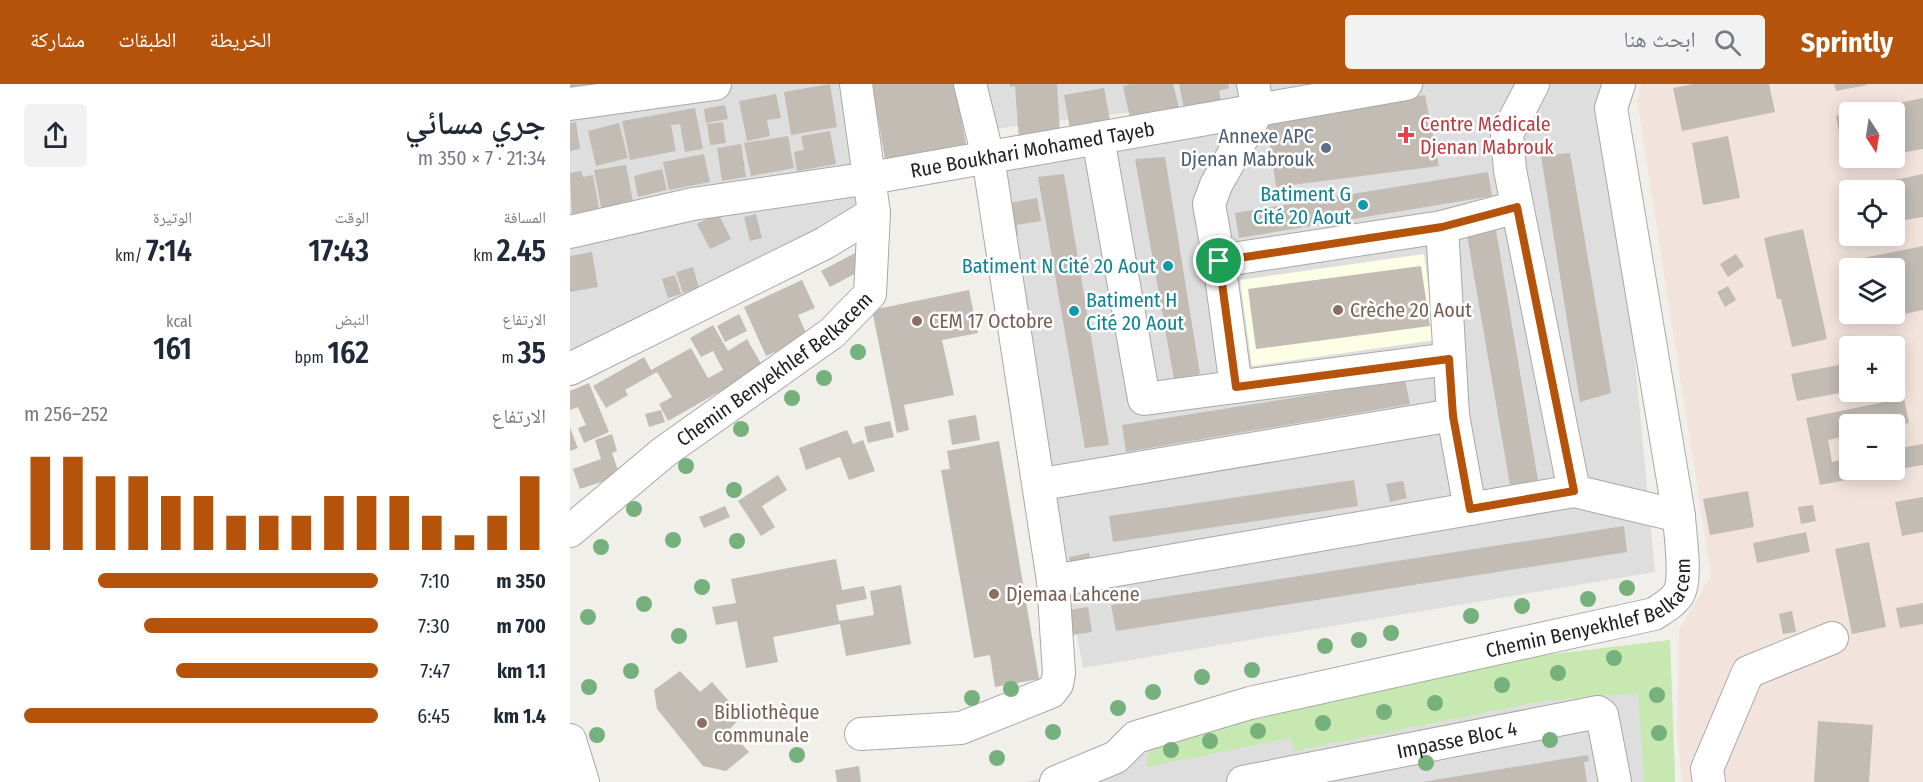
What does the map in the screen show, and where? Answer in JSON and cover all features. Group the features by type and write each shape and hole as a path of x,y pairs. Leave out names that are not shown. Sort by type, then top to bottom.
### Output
{"street":[{"path":"570,104 715,84"},
{"name":"Chemin Benyekhlef Belkacem","path":"570,531 664,452 832,333 870,294 874,213 856,84"},
{"path":"861,734 961,728 1051,692 1057,684 1059,673 1053,580 988,157 970,84"},
{"name":"Rue Boukhari Mohamed Tayeb","path":"570,232 693,204 870,178 1098,138 1256,97 1406,84"},
{"path":"1533,84 1507,134 1510,170 1574,491"},
{"name":"Chemin Benyekhlef Belkacem","path":"1056,782 1120,769 1136,737 1250,703 1653,614 1668,605 1679,592 1682,576 1679,516 1615,96"},
{"path":"1236,387 1209,204 1256,97"},
{"path":"1098,138 1144,399 1449,359"},
{"path":"1219,261 1442,227 1517,207"},
{"path":"570,369 825,243 874,213"},
{"path":"1442,227 1453,416 1470,509"},
{"path":"1048,483 1453,416"},
{"path":"1053,580 1574,491 1679,516"},
{"path":"1708,782 1707,769 1748,672 1832,638"},
{"name":"Impasse Bloc 4","path":"1243,782 1598,712 1602,715 1615,782"},
{"path":"570,740 583,782"}],"shaded area":[{"path":"570,84 863,84 878,198 570,353"},
{"path":"978,84 1353,84 985,130"},
{"path":"1377,84 1619,84 1611,108 1655,572 1083,668 986,143"},
{"path":"1642,84 1923,84 1923,782 1682,782 1677,734 1679,630 1711,576 1637,100"},
{"name":"Crèche 20 Aout","path":"1424,254 1436,340 1252,366 1240,280"},
{"path":"1670,640 1675,782 1026,782 1087,768 1147,743"}],"green space":[{"path":"1670,640 1675,782 1644,782 1638,693 1544,701 1294,751 1290,738 1147,767 1147,743 1512,659"}],"building":[{"path":"570,84 595,84 595,87 570,91"},
{"path":"830,84 837,127 791,135 784,92"},
{"path":"872,84 955,84 966,144 885,159"},
{"path":"1010,84 1057,84 1060,133 1019,140 1015,86 1010,87"},
{"path":"1173,84 1181,116 1132,127 1123,86"},
{"path":"1179,84 1228,84 1229,88 1219,91 1223,111 1186,119"},
{"path":"1693,84 1769,84 1775,112 1682,131 1673,88"},
{"path":"1834,84 1866,84 1867,85 1836,91"},
{"path":"1104,88 1111,126 1071,134 1064,95"},
{"path":"776,94 781,118 767,120 770,136 747,141 739,101"},
{"name":"Annexe APC Djenan Mabrouk","path":"1425,95 1439,166 1276,187 1267,122"},
{"path":"1923,98 1923,149 1905,152 1904,102"},
{"path":"725,105 728,119 706,123 704,109"},
{"path":"695,108 703,149 685,152 680,124 671,125 676,151 630,160 622,121"},
{"path":"1839,115 1839,132 1836,116"},
{"path":"576,122 580,149 570,151 570,123"},
{"path":"723,122 726,143 710,145 707,124"},
{"path":"619,123 628,158 596,166 588,131"},
{"path":"830,131 836,164 797,171 794,152 804,150 801,136"},
{"path":"788,136 794,168 751,176 744,143"},
{"path":"1728,136 1740,198 1703,205 1692,143"},
{"path":"741,144 746,177 722,181 717,148"},
{"path":"1570,153 1611,393 1580,402 1541,156"},
{"path":"704,154 710,182 669,190 663,162"},
{"name":"Batiment N Cité 20 Aout","path":"1165,157 1200,374 1174,379 1135,159"},
{"path":"626,165 635,212 603,218 594,170"},
{"path":"662,169 667,190 638,197 634,176"},
{"path":"581,171 583,177 593,175 600,215 572,221 570,173"},
{"name":"Batiment G Cité 20 Aout","path":"1488,172 1492,196 1239,238 1235,213"},
{"name":"Batiment H Cité 20 Aout","path":"1064,174 1109,445 1085,448 1038,177"},
{"path":"1923,174 1923,217 1905,220 1905,180 1895,180"},
{"path":"1037,198 1041,221 1017,225 1018,235 1005,237 999,205"},
{"path":"718,213 731,239 710,249 697,224"},
{"path":"756,214 762,238 750,241 744,217"},
{"path":"1803,229 1827,339 1792,347 1781,299 1777,299 1764,238"},
{"path":"1496,230 1538,480 1510,485 1467,235"},
{"path":"1923,246 1923,310 1905,314 1905,258 1863,258"},
{"path":"592,252 598,287 570,292 570,256"},
{"path":"857,252 866,268 830,287 821,271"},
{"path":"1736,254 1744,266 1728,277 1720,264"},
{"name":"Crèche 20 Aout","path":"1421,266 1430,326 1256,349 1248,289"},
{"path":"693,267 699,288 683,293 676,272"},
{"path":"675,275 681,294 668,298 662,279"},
{"path":"802,280 815,308 798,315 808,337 766,356 744,307"},
{"path":"1728,286 1736,300 1725,307 1717,292"},
{"path":"969,290 978,333 942,340 954,395 904,405 909,430 897,433 872,310"},
{"path":"739,314 747,331 725,342 717,326"},
{"path":"713,325 728,351 747,339 763,367 668,421 659,404 672,397 657,372 625,390 628,395 606,408 593,386 644,357 651,370 691,348 708,378 723,370 713,351 701,357 690,338"},
{"path":"1839,365 1839,393 1797,401 1791,374"},
{"path":"1405,380 1410,404 1126,452 1122,425"},
{"path":"589,383 609,432 584,443 578,428 586,425 578,407 570,410 570,391"},
{"path":"1884,402 1905,402 1909,423 1905,424 1905,414 1839,414 1839,438 1828,440 1832,462 1839,460 1839,480 1846,480 1820,485 1806,418"},
{"path":"661,410 665,422 649,427 645,414"},
{"path":"976,415 980,440 952,445 948,420"},
{"path":"890,421 894,437 868,443 864,427"},
{"path":"570,428 578,448 570,451"},
{"path":"847,430 853,444 863,440 875,471 849,480 840,457 806,470 799,448"},
{"path":"612,434 617,451 612,453 620,476 580,489 573,469 601,459 595,440"},
{"path":"999,441 1039,679 995,687 990,655 974,658 941,470 950,469 947,451"},
{"path":"1923,444 1923,465 1905,468 1905,447"},
{"path":"778,475 787,490 762,506 775,527 761,536 738,501"},
{"path":"1354,480 1358,506 1113,542 1109,516"},
{"path":"1403,481 1407,498 1390,502 1386,484"},
{"path":"1748,491 1754,527 1710,535 1703,499"},
{"path":"1923,497 1923,532 1902,536 1895,502"},
{"path":"1813,505 1816,521 1801,524 1798,507"},
{"path":"725,506 730,517 704,528 699,517"},
{"path":"1624,526 1627,552 1116,631 1111,605"},
{"path":"1806,532 1810,552 1757,563 1753,543"},
{"path":"1869,542 1886,627 1852,634 1835,549"},
{"path":"1089,553 1092,570 1071,573 1069,557"},
{"path":"836,559 842,590 864,586 867,599 836,605 839,621 874,615 870,591 901,585 911,644 846,656 840,624 773,637 778,662 746,668 737,621 716,625 712,607 736,603 731,579"},
{"path":"1923,603 1923,624 1900,628 1896,608"},
{"path":"1088,607 1092,632 1072,635 1068,610"},
{"path":"1792,611 1796,632 1783,634 1779,614"},
{"name":"Bibliothèque communale","path":"680,671 700,692 712,682 742,716 729,730 749,752 726,771 703,766 657,709 654,690"},
{"path":"1818,721 1873,725 1869,782 1814,782"},
{"path":"1588,755 1589,761 1584,762 1587,782 1422,782"},
{"path":"859,766 861,782 837,782 835,770"}],"place":[{"name":"Centre Médicale Djenan Mabrouk","path":"1406,135"},
{"name":"Annexe APC Djenan Mabrouk","path":"1326,148"},
{"name":"Batiment G Cité 20 Aout","path":"1363,205"},
{"name":"Batiment N Cité 20 Aout","path":"1168,266"},
{"name":"Crèche 20 Aout","path":"1338,310"},
{"name":"Batiment H Cité 20 Aout","path":"1074,311"},
{"name":"CEM 17 Octobre","path":"917,321"},
{"name":"Djemaa Lahcene","path":"994,594"},
{"name":"Bibliothèque communale","path":"702,723"}],"route":[{"path":"1517,207 1574,491 1470,509 1453,416 1449,359 1236,387 1219,261 1442,227 1517,207"}]}
